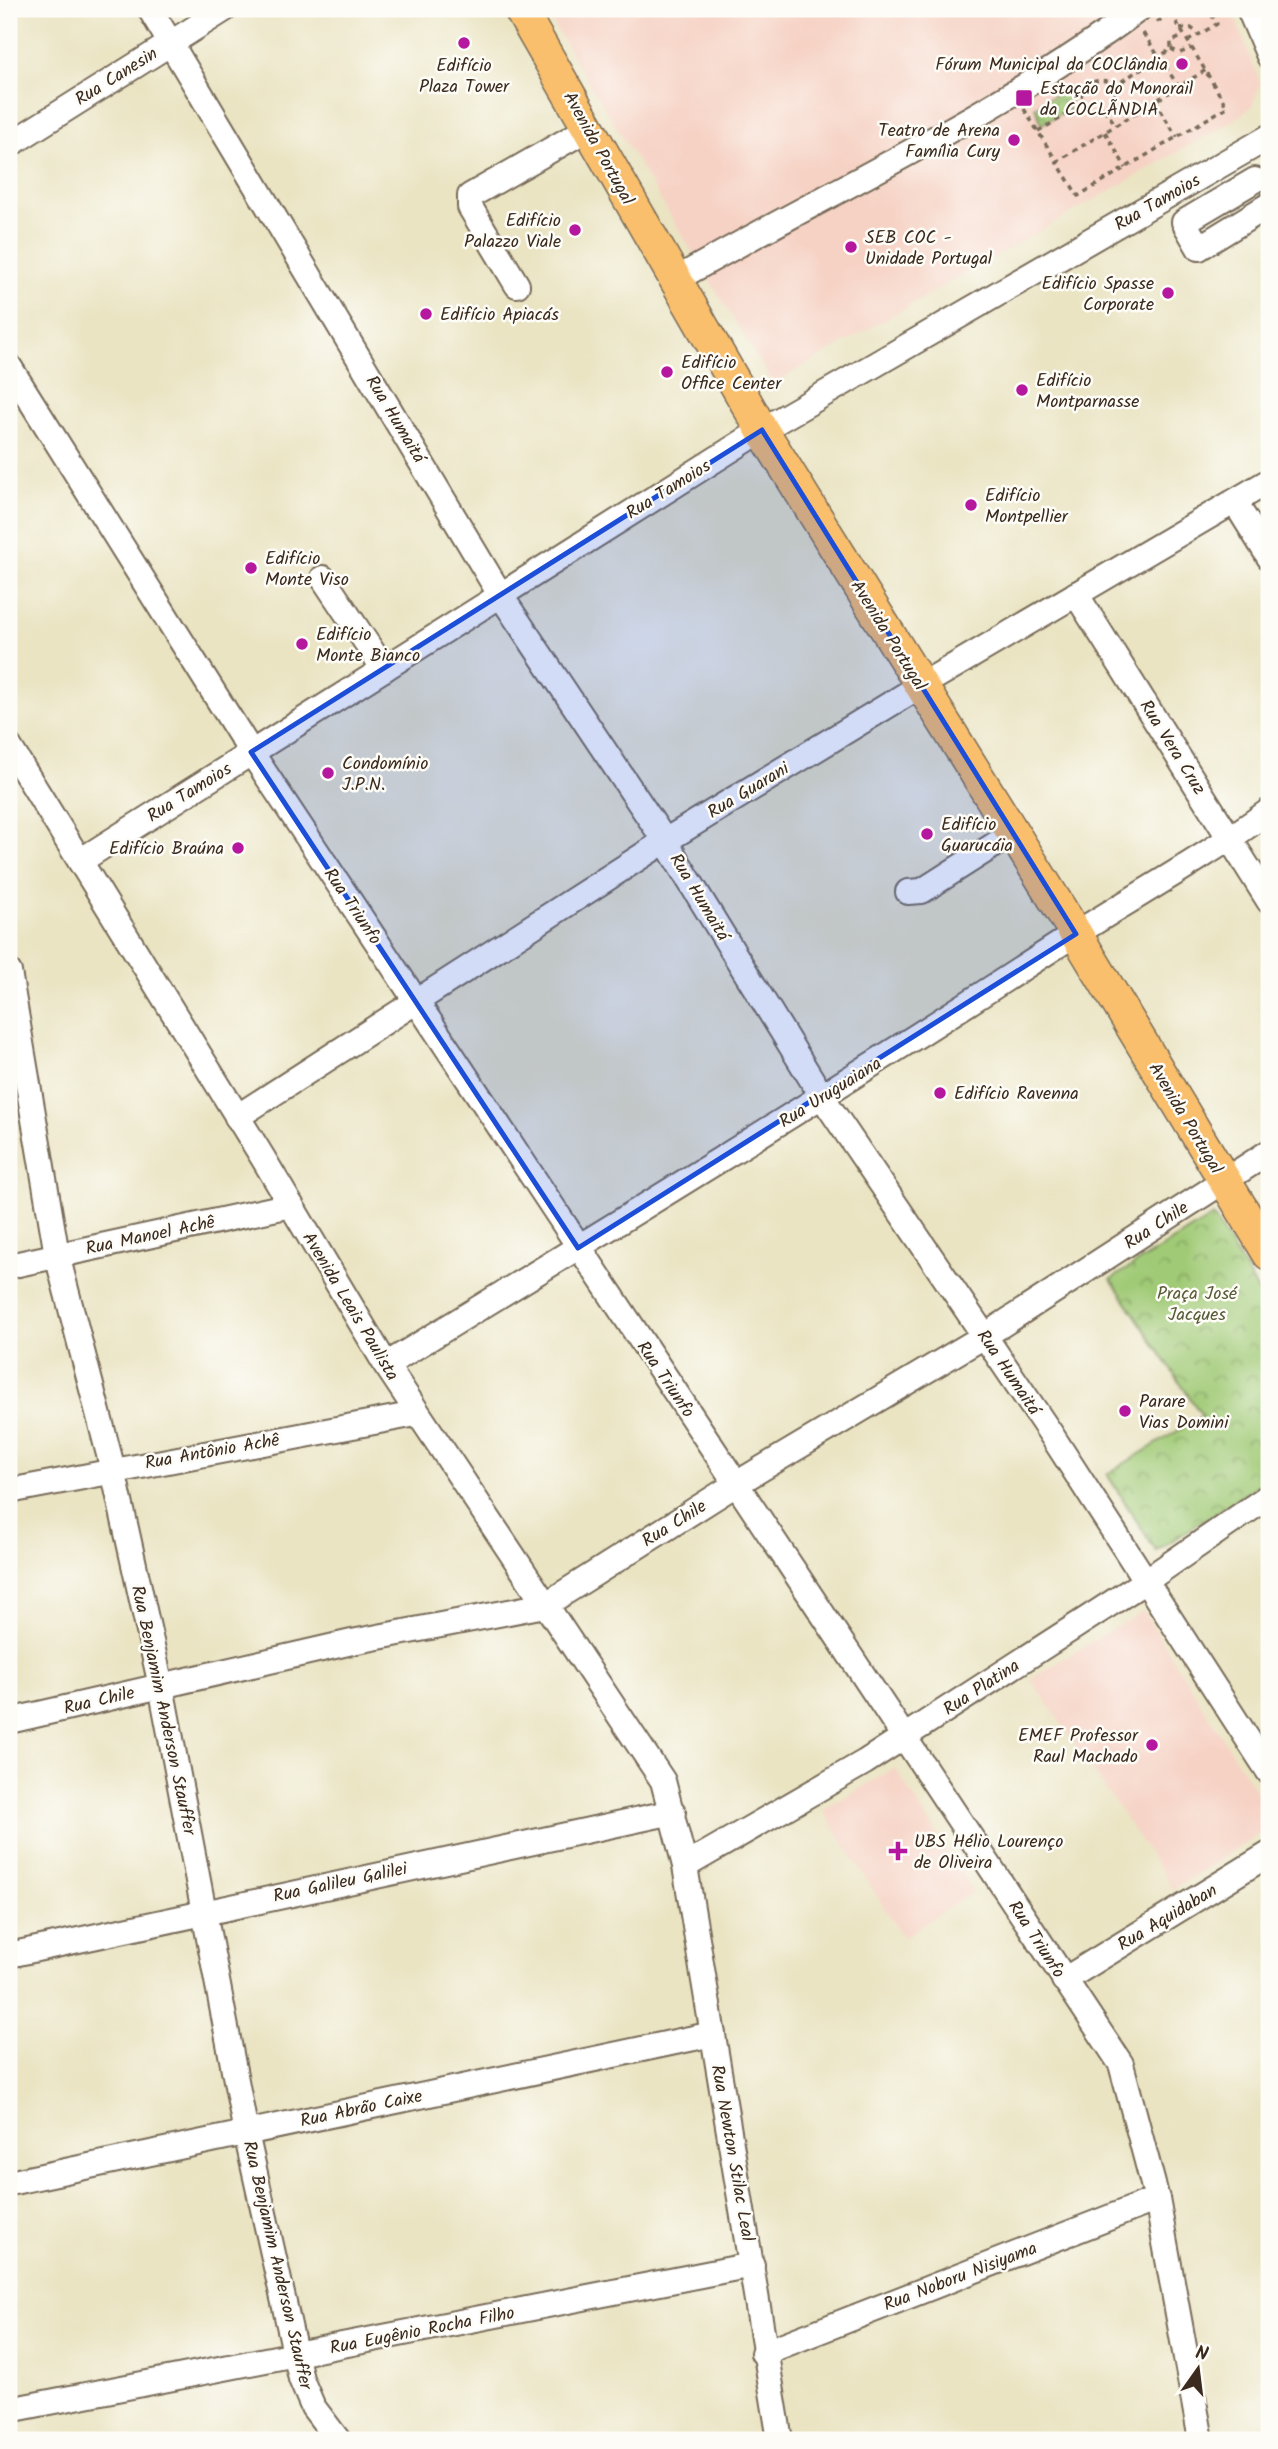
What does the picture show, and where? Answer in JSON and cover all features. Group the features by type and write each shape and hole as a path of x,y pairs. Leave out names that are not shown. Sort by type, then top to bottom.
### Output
{"main road":[{"name":"Avenida Portugal","path":"520,9 762,430 1076,934 1269,1254"}],"street":[{"name":"Rua Humaitá","path":"150,9 501,596 665,841 823,1098 986,1335 1269,1772"},
{"name":"Rua Canesin","path":"9,145 225,9"},
{"path":"1249,9 1269,56"},
{"path":"675,280 931,142 1109,32 1140,20"},
{"path":"517,285 470,207 470,196 474,191 589,128"},
{"name":"Rua Tamoios","path":"79,861 762,430 1269,137"},
{"path":"1215,223 1264,192"},
{"name":"Rua Triunfo","path":"9,366 251,752 1121,2064 1157,2199 1201,2440"},
{"name":"Rua Guarani","path":"237,1117 665,841 920,686 1236,504 1269,481"},
{"path":"1236,504 1269,556"},
{"path":"323,578 384,669"},
{"name":"Rua Vera Cruz","path":"1076,594 1269,901"},
{"name":"Avenida Leais Paulista","path":"11,755 237,1117 416,1414 663,1781 685,1866"},
{"name":"Rua Uruguaiana","path":"386,1366 823,1098 1076,934 1231,839 1269,811"},
{"path":"908,892 922,891 1013,834"},
{"name":"Rua Benjamim Anderson Stauffer","path":"9,972 13,1017 57,1255 113,1469 161,1686 246,2133 301,2379 313,2407 338,2440"},
{"name":"Rua Chile","path":"9,1721 352,1642 545,1605 736,1484 986,1335 1269,1153"},
{"name":"Rua Manoel Achê","path":"9,1266 291,1205"},
{"name":"Rua Antônio Achê","path":"9,1492 113,1469 416,1414"},
{"name":"Rua Platina","path":"685,1866 905,1737 1147,1580 1269,1496"},
{"name":"Rua Galileu Galilei","path":"9,1955 205,1910 673,1812"},
{"name":"Rua Aquidaban","path":"1064,1980 1269,1854"},
{"name":"Rua Newton Stilac Leal","path":"685,1866 780,2440"},
{"name":"Rua Abrão Caixe","path":"9,2183 713,2034"},
{"name":"Rua Noboru Nisiyama","path":"764,2353 1157,2199"},
{"name":"Rua Eugênio Rocha Filho","path":"9,2410 752,2265"}],"path":[{"path":"1189,42 1217,24 1208,9"},
{"path":"1023,105 1078,197 1227,107 1171,13"},
{"path":"1140,20 1158,57 1179,87"},
{"path":"1180,29 1191,28 1200,35"},
{"path":"1116,85 1171,49 1185,53 1193,49 1182,35 1171,42 1171,49"},
{"path":"1056,162 1206,70"},
{"path":"1081,107 1081,94 1088,84 1101,80 1116,85"},
{"path":"1038,131 1081,107 1094,111 1104,109 1115,101 1116,85"},
{"path":"1156,101 1177,137"},
{"path":"1104,109 1116,125"},
{"path":"1105,132 1126,168"}],"highlighted area":[{"path":"762,430 1076,934 578,1248 251,752"}],"shaded area":[{"name":"SEB COC - Unidade Portugal","path":"544,9 1232,9 1260,83 1252,106 1239,117 776,382 769,377"},
{"name":"EMEF Professor Raul Machado","path":"1143,1611 1269,1812 1269,1828 1173,1889 1031,1679"},
{"name":"UBS Hélio Lourenço de Oliveira","path":"895,1768 973,1891 903,1938 823,1810"}],"green space":[{"path":"1062,91 1070,98 1070,108 1042,124 1035,107"},
{"name":"Praça José Jacques","path":"1213,1216 1269,1309 1269,1478 1156,1551 1107,1474 1202,1416 1111,1279"}],"place":[{"name":"Edifício Plaza Tower","path":"464,43"},
{"name":"Fórum Municipal da COClândia","path":"1182,64"},
{"name":"Estação do Monorail da COCLÃNDIA","path":"1024,98"},
{"name":"Teatro de Arena Família Cury","path":"1014,140"},
{"name":"Edifício Palazzo Viale","path":"575,230"},
{"name":"SEB COC - Unidade Portugal","path":"851,247"},
{"name":"Edifício Spasse Corporate","path":"1168,293"},
{"name":"Edifício Apiacás","path":"426,314"},
{"name":"Edifício Office Center","path":"667,372"},
{"name":"Edifício Montparnasse","path":"1022,390"},
{"name":"Edifício Montpellier","path":"971,505"},
{"name":"Edifício Monte Viso","path":"251,568"},
{"name":"Edifício Monte Bianco","path":"302,644"},
{"name":"Condomínio J.P.N.","path":"328,773"},
{"name":"Edifício Guarucáia","path":"927,834"},
{"name":"Edifício Braúna","path":"238,848"},
{"name":"Edifício Ravenna","path":"940,1093"},
{"name":"Parare Vias Domini","path":"1125,1411"},
{"name":"EMEF Professor Raul Machado","path":"1152,1745"},
{"name":"UBS Hélio Lourenço de Oliveira","path":"898,1851"}]}
